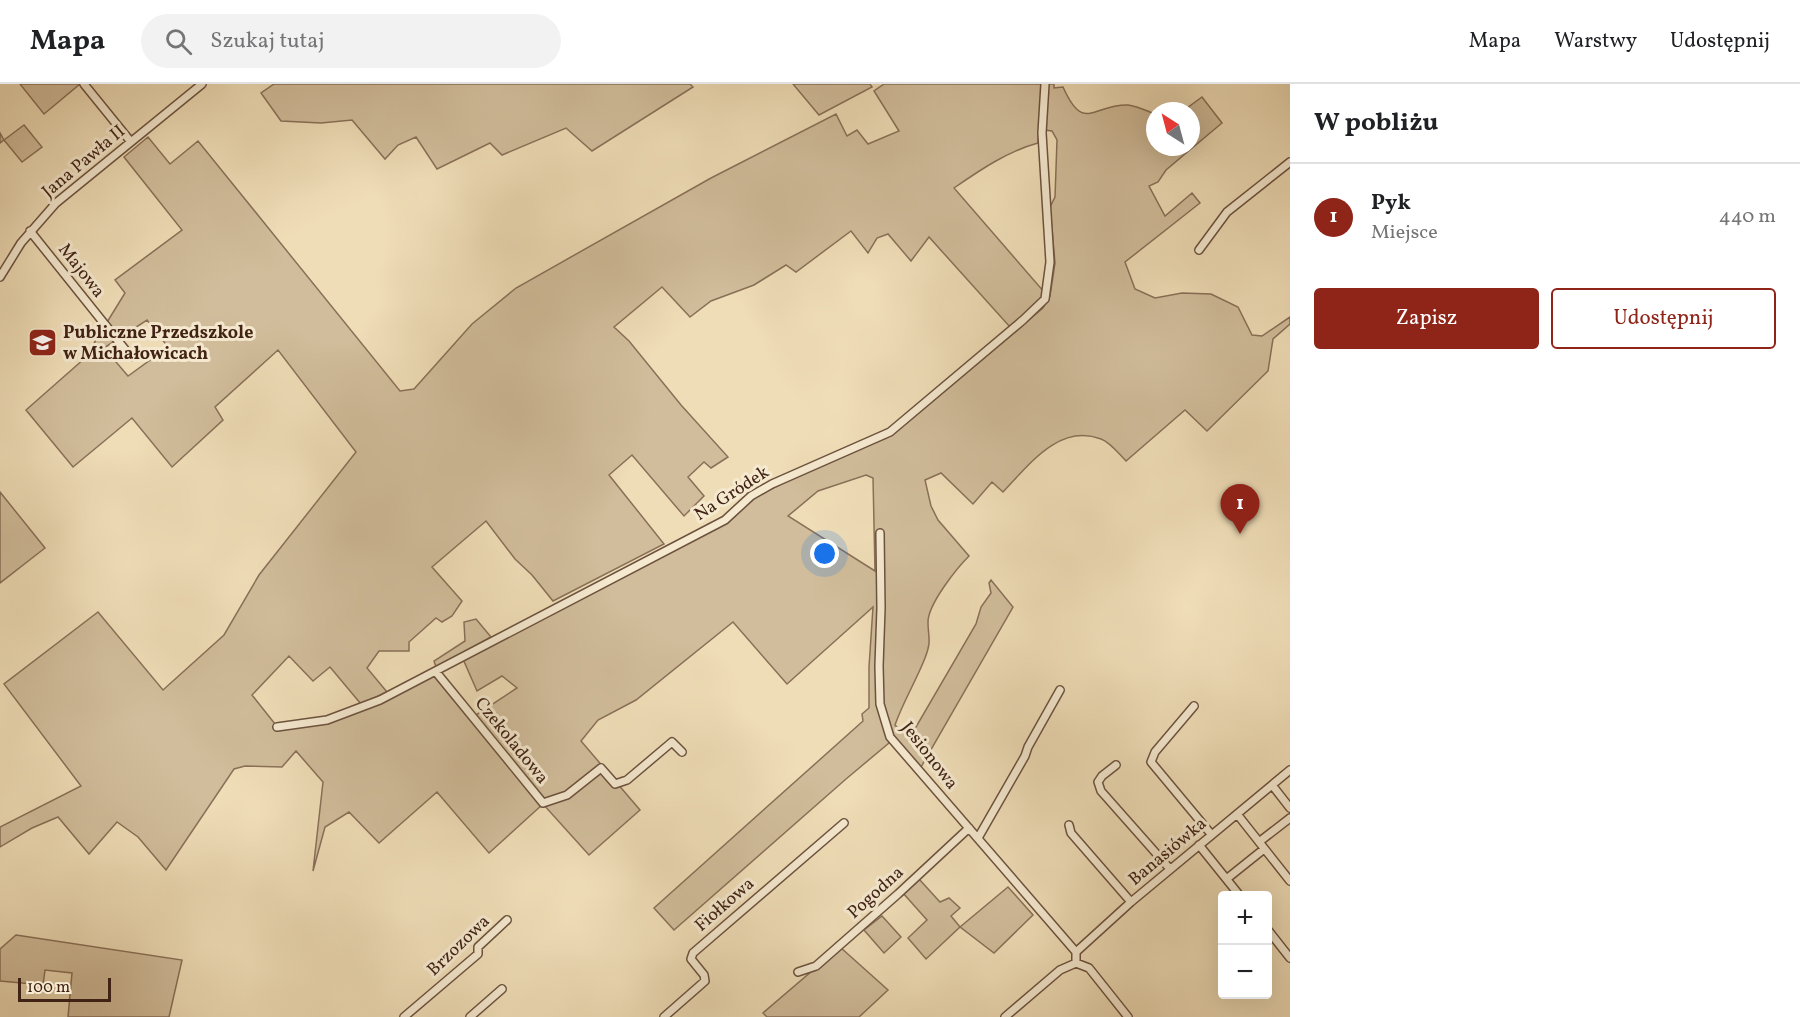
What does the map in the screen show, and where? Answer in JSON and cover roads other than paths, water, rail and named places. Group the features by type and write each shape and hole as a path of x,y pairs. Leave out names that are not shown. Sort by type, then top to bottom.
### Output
{"street":[{"path":"84,84 130,142"},
{"name":"Jana Pawła II","path":"0,277 30,231 56,203 192,87 202,84"},
{"name":"Na Gródek","path":"277,727 327,720 353,711 435,672 725,520 751,496 772,484 890,432 1045,299 1050,262 1042,133 1045,84"},
{"path":"1199,250 1227,212 1290,162"},
{"name":"Majowa","path":"30,231 131,357"},
{"name":"Jesionowa","path":"880,533 880,704 890,737 1076,952"},
{"name":"Czekoladowa","path":"435,672 543,803 567,795 601,768 615,784 627,780 672,742 682,752"},
{"path":"978,838 1060,690"},
{"path":"1194,706 1155,752 1151,762 1211,834"},
{"path":"1116,765 1098,782 1101,791 1170,869"},
{"name":"Banasiówka","path":"1076,952 1131,902 1290,770"},
{"path":"1272,785 1290,808"},
{"path":"1238,814 1290,881"},
{"path":"1259,842 1290,818"},
{"name":"Fiołkowa","path":"664,1017 705,981 704,975 691,959 693,953 844,823"},
{"path":"1069,825 1071,833 1131,902"},
{"name":"Pogodna","path":"798,972 816,966 969,828"},
{"path":"1199,845 1236,891"},
{"path":"1229,877 1264,849"},
{"name":"Brzozowa","path":"404,1017 478,954 478,947 507,921"},
{"path":"1272,935 1290,958"},
{"path":"1076,952 1076,963"},
{"path":"1005,1017 1060,970 1076,963 1089,968 1128,1017"},
{"path":"470,1017 502,989"}],"place":[{"name":"Publiczne Przedszkole w Michałowicach","path":"42,343"},
{"name":"Pyk","path":"1240,534"}]}
